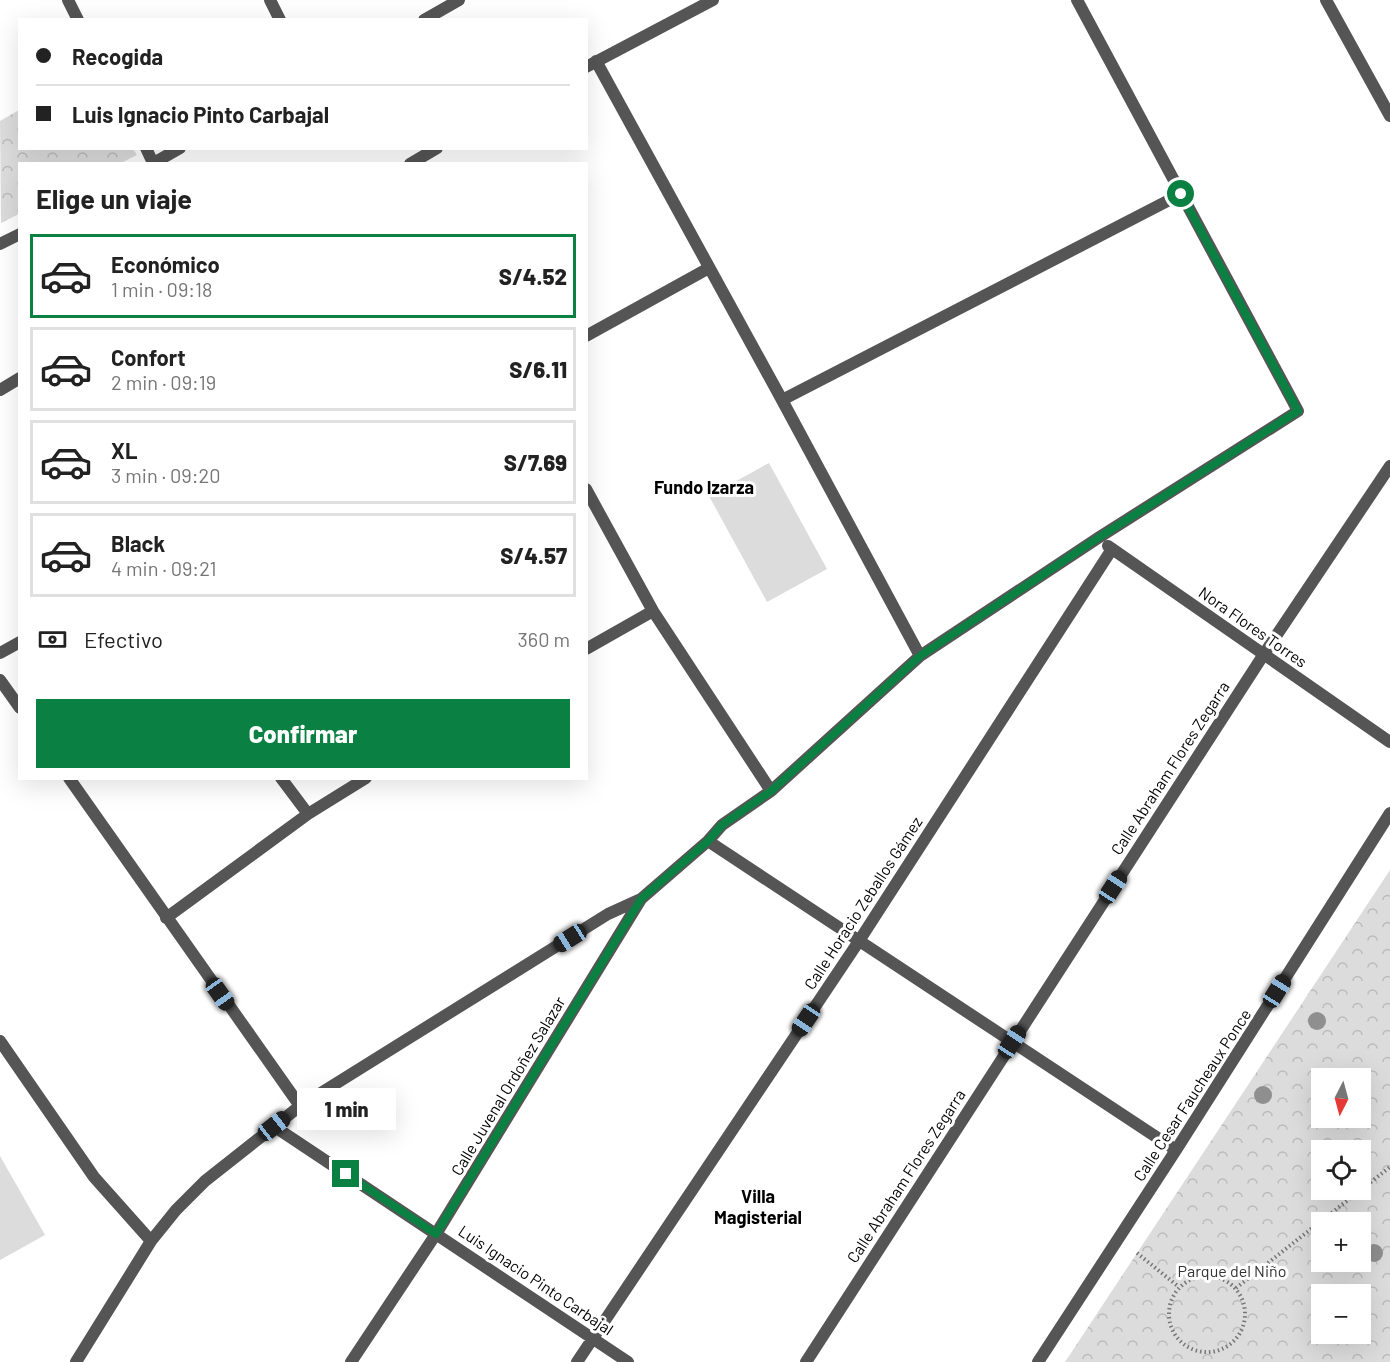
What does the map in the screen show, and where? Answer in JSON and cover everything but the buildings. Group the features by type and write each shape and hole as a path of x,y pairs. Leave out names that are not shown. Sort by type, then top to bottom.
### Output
{"street":[{"path":"68,0 77,18"},
{"path":"270,0 279,18"},
{"path":"427,18 459,0"},
{"path":"713,0 591,64 709,268 920,656"},
{"path":"782,400 1181,194 1077,0"},
{"path":"1326,0 1390,116"},
{"path":"155,162 176,150"},
{"path":"413,162 434,150"},
{"name":"Calle Juvenal Ordoñez Salazar","path":"351,1362 436,1234 641,899 708,841 722,825 771,791 920,656 1098,538 1298,411 1181,194"},
{"path":"0,244 18,235"},
{"path":"588,335 709,268"},
{"path":"0,390 18,379"},
{"name":"Calle Abraham Flores Zegarra","path":"806,1362 1264,654 1390,466"},
{"path":"588,493 654,611 771,791"},
{"name":"Nora Flores Torres","path":"1098,538 1390,742"},
{"name":"Calle Horacio Zeballos Gámez","path":"577,1362 859,941 1112,549"},
{"path":"588,648 654,611"},
{"path":"0,653 18,643"},
{"path":"0,680 18,705"},
{"path":"70,780 300,1106"},
{"path":"283,780 308,814"},
{"path":"166,918 308,814 363,780"},
{"name":"Calle Cesar Faucheaux Ponce","path":"1038,1362 1390,813"},
{"path":"708,841 1176,1150"},
{"path":"76,1362 151,1241 176,1210 205,1181 300,1106 608,914 641,899"},
{"path":"0,1041 94,1177 151,1241"},
{"name":"Luis Ignacio Pinto Carbajal","path":"274,1126 628,1362"}],"path":[{"path":"1236,1288 1390,1167"},
{"path":"1137,1253 1179,1287"},
{"path":"1202,1276 1215,1276 1236,1288 1243,1299 1246,1311 1240,1335 1231,1344 1219,1350 1207,1352 1195,1350 1175,1335 1170,1323 1169,1310 1172,1298 1179,1287 1202,1276"}],"green space":[{"path":"18,111 18,150 134,150 137,155 123,162 18,162 18,214 1,223 0,121"},
{"path":"769,463 827,569 767,602 709,496"},
{"name":"Parque del Niño","path":"1390,870 1390,1362 1065,1362"},
{"path":"0,1156 45,1235 0,1260"}],"district":[{"name":"Fundo Izarza","path":"704,488"},
{"name":"Villa Magisterial","path":"758,1207"}],"route":[{"path":"346,1174 436,1234 641,899 708,841 722,825 771,791 920,656 1098,538 1298,411 1181,194"}]}
